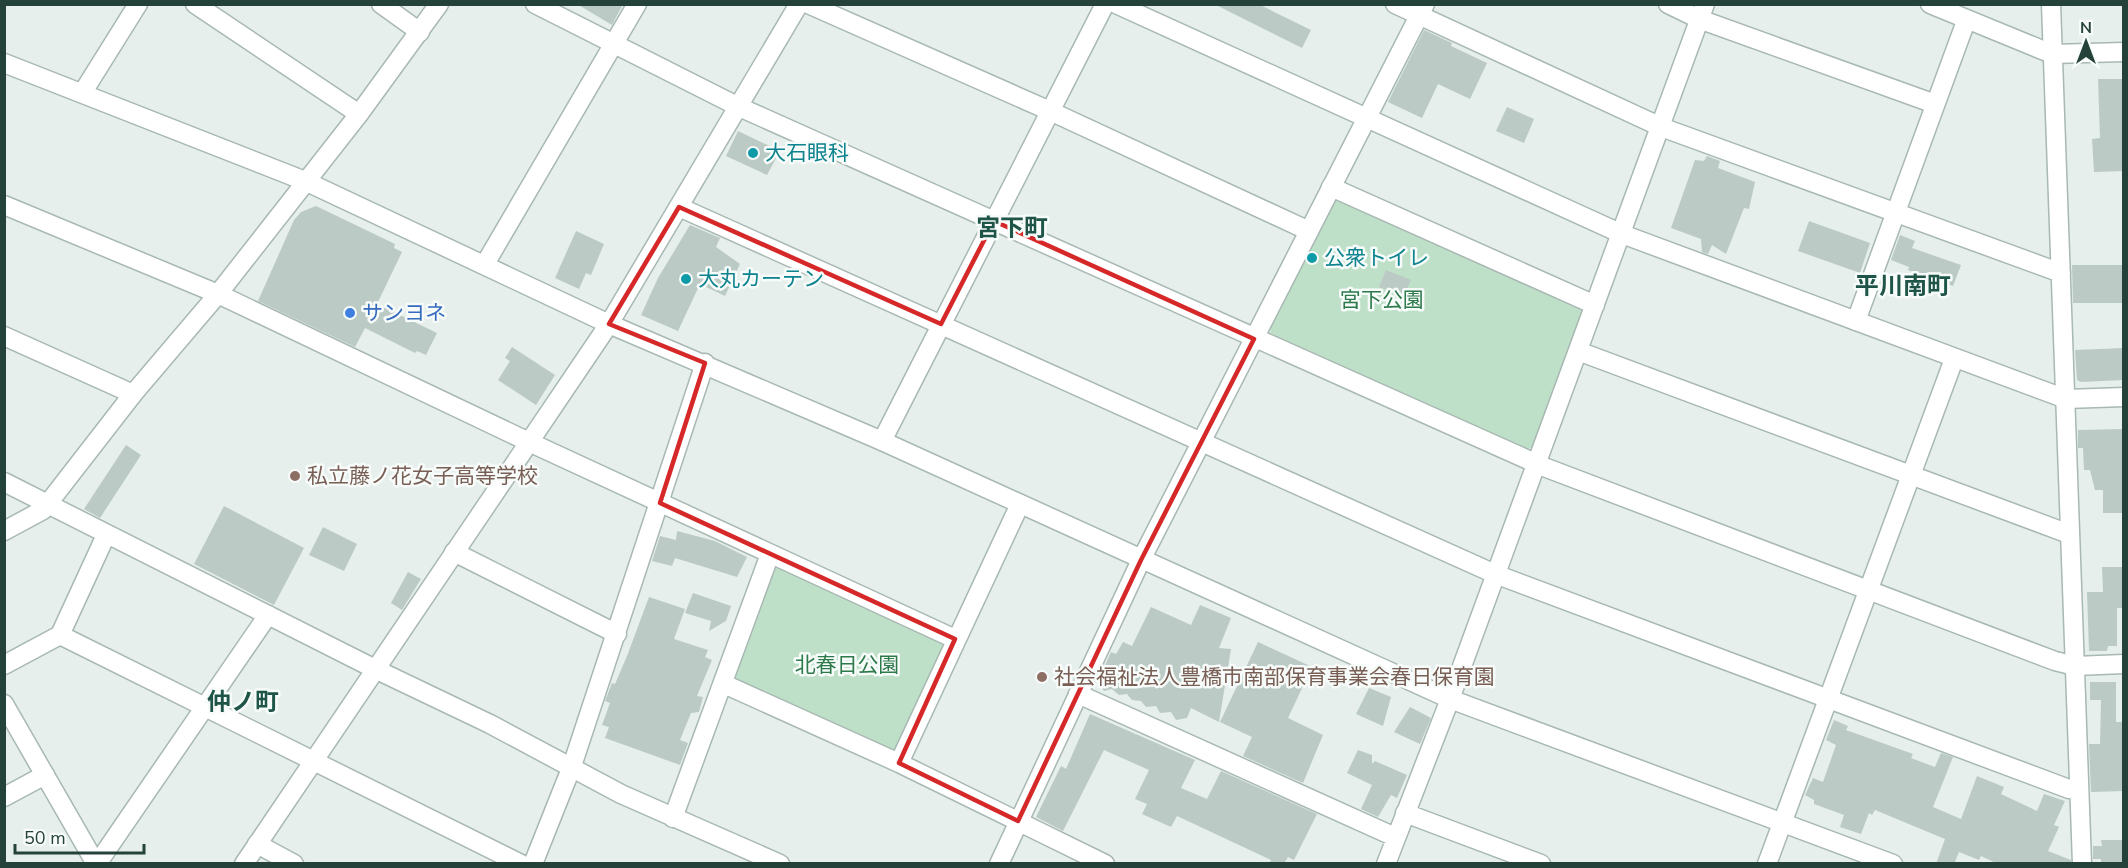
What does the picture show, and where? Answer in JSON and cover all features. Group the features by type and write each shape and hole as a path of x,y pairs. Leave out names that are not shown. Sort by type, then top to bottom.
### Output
{"street":[{"path":"83,92 138,4"},
{"path":"195,4 359,114"},
{"path":"381,4 420,32"},
{"path":"4,531 43,510 49,503 133,394 218,294 359,114 439,4"},
{"path":"535,4 613,46 737,106 1538,464 2055,661 2075,666 2124,664"},
{"path":"485,264 637,4"},
{"path":"244,864 312,760 609,324 799,4"},
{"path":"808,4 1050,111 1309,231"},
{"path":"882,441 1105,4"},
{"path":"1116,4 1622,234 2066,399 2124,397"},
{"path":"1395,4 1422,10 1661,127 1897,211 2061,273"},
{"path":"1668,4 1702,12 1935,104"},
{"path":"1930,4 1966,21 2052,54 2124,52"},
{"path":"2051,4 2082,864"},
{"path":"999,864 1141,560 1422,10"},
{"path":"1386,864 1450,699 1494,574 1538,464 1702,12"},
{"path":"1856,321 1966,21"},
{"path":"4,63 83,92 305,181 609,324 705,363 882,441 1450,699 1893,864"},
{"path":"1330,187 1595,305"},
{"path":"4,205 218,294 529,442 955,639"},
{"path":"679,207 1494,574 2069,789 2079,790"},
{"path":"4,336 133,394"},
{"path":"1578,351 2069,534"},
{"path":"1767,864 1954,359"},
{"path":"533,864 572,766 705,363"},
{"path":"4,482 572,766 621,794 780,864"},
{"path":"899,763 1020,504"},
{"path":"4,665 60,635 106,535"},
{"path":"454,552 617,634"},
{"path":"674,818 770,554"},
{"path":"4,705 97,864 268,615"},
{"path":"60,635 204,709 520,864"},
{"path":"724,684 899,763 1105,864"},
{"path":"1078,694 1395,837"},
{"path":"4,797 45,775"},
{"path":"1405,813 1541,864"},
{"path":"257,844 294,864"}],"highlighted area":[{"path":"679,207 941,324 994,221 1254,339 1141,560 1018,821 899,763 955,639 660,503 705,363 609,324"}],"green space":[{"name":"宮下公園","path":"1343,197 1582,306 1584,315 1535,447 1526,449 1271,335 1270,328 1334,200"},
{"name":"北春日公園","path":"780,566 941,638 945,646 895,752 738,682 734,673 775,568"}],"building":[{"path":"577,4 623,4 612,25"},
{"path":"1214,4 1258,4 1311,30 1302,48"},
{"path":"1424,30 1487,63 1470,99 1438,84 1422,118 1388,102"},
{"path":"2098,79 2124,79 2124,171 2094,172 2092,139 2100,138"},
{"path":"1507,107 1534,119 1524,143 1496,131"},
{"name":"大石眼科","path":"738,131 780,151 767,175 726,156"},
{"path":"1707,156 1720,161 1718,168 1755,182 1749,209 1744,208 1726,254 1712,245 1708,254 1702,252 1701,239 1671,228 1695,160 1704,161"},
{"path":"316,206 395,244 394,248 402,252 377,304 437,333 426,355 417,351 415,353 365,328 355,347 258,301 294,220 301,212"},
{"path":"1809,221 1870,243 1860,273 1798,251"},
{"name":"大丸カーテン","path":"690,225 720,238 716,247 740,264 725,296 700,284 678,331 641,315 658,278"},
{"path":"576,231 604,244 591,275 586,273 579,289 555,278"},
{"path":"1900,235 1915,241 1912,248 1961,265 1953,286 1908,270 1909,267 1891,260"},
{"path":"2072,265 2124,265 2124,303 2073,303"},
{"path":"1386,270 1411,280 1404,296 1379,287"},
{"path":"512,347 555,375 536,405 498,380 510,361 505,358"},
{"path":"2124,348 2124,380 2081,382 2077,380 2075,350"},
{"path":"2124,429 2124,513 2103,513 2103,490 2095,490 2090,470 2084,470 2083,448 2078,448 2078,430"},
{"path":"126,445 141,455 100,518 84,509"},
{"path":"224,506 304,548 274,605 194,564"},
{"path":"323,527 357,544 344,571 309,555"},
{"path":"677,531 715,541 747,557 737,577 675,558 672,566 652,561 660,536 676,540"},
{"path":"2102,567 2124,567 2124,608 2117,608 2117,646 2108,646 2107,651 2089,651 2087,592 2103,592"},
{"path":"408,572 421,579 402,610 391,603"},
{"path":"693,593 731,606 726,621 709,631 711,621 685,613"},
{"path":"649,597 685,609 674,639 708,650 705,657 712,660 697,696 703,697 699,712 691,713 680,740 688,743 680,765 605,738 609,727 602,725 610,703 605,701 627,656"},
{"path":"1200,605 1231,618 1219,648 1231,649 1219,722 1191,708 1187,718 1176,720 1171,712 1160,713 1156,706 1146,707 1141,701 1132,700 1127,694 1119,695 1112,689 1104,691 1098,681 1111,652 1116,654 1123,642 1132,646 1151,607 1191,625"},
{"path":"1258,642 1312,667 1288,718 1323,735 1303,783 1243,756 1252,737 1220,722"},
{"path":"2090,682 2116,682 2116,722 2124,722 2124,791 2091,792 2089,744 2100,744 2101,700 2090,700"},
{"path":"1369,688 1391,697 1383,726 1356,714"},
{"path":"1410,707 1431,718 1420,744 1394,732"},
{"path":"1090,714 1195,760 1181,788 1207,799 1221,771 1317,814 1294,860 1288,857 1284,864 1269,864 1271,860 1177,816 1171,827 1142,814 1147,804 1135,799 1149,770 1104,750 1063,831 1036,817 1061,766 1066,769"},
{"path":"1834,720 1848,726 1846,730 1913,754 1911,758 1935,767 1941,753 1953,757 1933,807 1961,819 1977,776 2004,787 2001,794 2037,811 2044,794 2065,801 2054,825 2059,827 2048,851 2071,860 2071,864 1998,864 1981,856 1979,860 1959,852 1954,864 1936,864 1945,839 1875,810 1872,815 1869,813 1861,834 1840,827 1844,815 1814,804 1814,800 1805,795 1813,778 1823,782 1836,745 1826,740"},
{"path":"1358,750 1372,755 1372,764 1375,761 1407,775 1397,798 1391,795 1378,817 1361,809 1372,785 1347,773"},
{"path":"2101,840 2124,840 2124,864 2101,864 2101,859 2093,859 2093,846 2102,846"}],"place":[{"name":"大石眼科","path":"753,153"},
{"name":"公衆トイレ","path":"1312,258"},
{"name":"大丸カーテン","path":"686,279"},
{"name":"サンヨネ","path":"350,313"},
{"name":"私立藤ノ花女子高等学校","path":"295,476"},
{"name":"社会福祉法人豊橋市南部保育事業会春日保育園","path":"1042,677"}],"district":[{"name":"宮下町","path":"1012,228"},
{"name":"平川南町","path":"1903,286"},
{"name":"仲ノ町","path":"243,702"}]}
